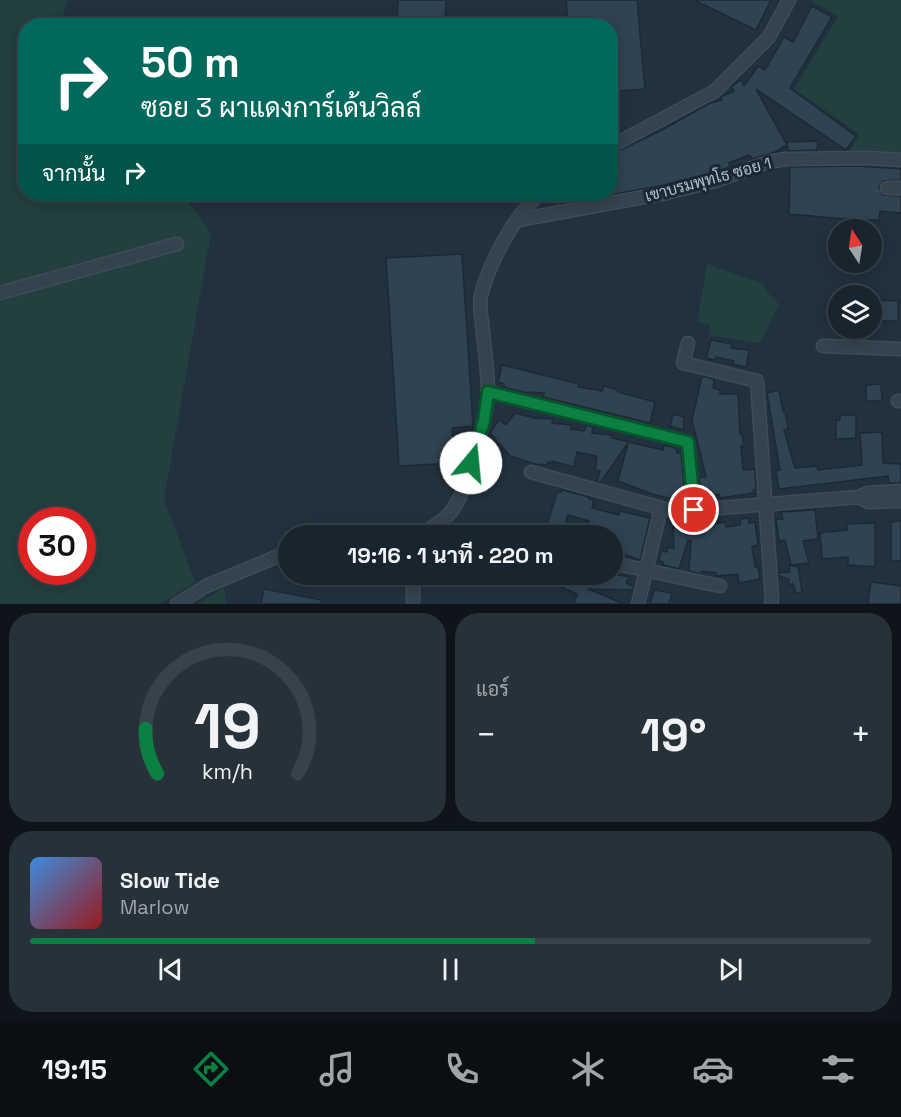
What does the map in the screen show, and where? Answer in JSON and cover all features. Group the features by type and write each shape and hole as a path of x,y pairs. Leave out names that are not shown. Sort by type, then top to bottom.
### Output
{"street":[{"path":"618,143 715,91 769,37 789,0"},
{"name":"เขาบรมพุทโธ ซอย 1","path":"518,220 666,193 715,181 768,162 786,159 901,160"},
{"path":"887,188 901,188"},
{"path":"435,525 455,507 484,421 488,392 480,298 491,264 526,207 532,201"},
{"path":"0,292 177,244"},
{"path":"688,343 683,363 757,381 767,504 771,604"},
{"path":"823,346 901,349"},
{"path":"488,392 688,442 694,510"},
{"path":"531,472 675,511 858,497 867,493 901,491"},
{"path":"858,497 868,502 901,501"},
{"path":"638,604 661,508"},
{"path":"177,604 206,586 278,556"},
{"path":"623,566 720,586"},
{"path":"413,585 413,604"}],"green space":[{"path":"0,0 68,0 62,18 18,18 18,201 187,201 211,233 164,499 195,582 160,604 0,604"},
{"path":"810,0 901,0 901,155 850,151 859,134 794,89 838,16"},
{"path":"707,264 764,284 766,291 779,304 760,343 709,335 710,325 697,322"},
{"path":"224,587 226,604 198,604"}],"building":[{"path":"398,0 446,0 445,18 397,18"},
{"path":"566,0 637,0 645,89 618,91 618,18 567,18"},
{"path":"694,0 771,0 756,30"},
{"path":"812,6 832,17 790,88 856,136 846,150 756,89 787,145 775,152 752,159 749,155 729,163 730,167 713,173 618,193 618,151 710,103 722,100 721,97 734,91 731,87 741,80 744,86 758,66 765,70 784,37 793,42"},
{"path":"818,141 817,150 788,151 787,142"},
{"path":"858,166 901,169 901,180 883,181 879,187 883,195 901,196 901,213 880,211 879,219 846,219 789,214 790,167"},
{"path":"560,201 577,201 561,204"},
{"path":"462,254 473,426 452,428 455,463 399,466 386,258"},
{"path":"882,300 898,301 898,321 882,321"},
{"path":"711,340 732,344 731,348 749,350 746,367 733,364 734,361 716,357 715,360 706,358"},
{"path":"502,365 579,384 578,387 602,391 604,386 655,402 650,423 543,397 544,393 527,393 504,387 504,384 498,382"},
{"path":"702,376 714,379 713,388 720,390 720,394 738,394 740,434 742,434 744,446 741,446 743,470 755,469 756,489 753,490 754,493 720,498 719,494 701,496 699,477 706,477 692,420"},
{"path":"881,384 882,401 866,401 866,385"},
{"path":"779,390 788,429 784,430 795,468 817,466 818,470 862,465 860,433 882,432 883,463 901,464 901,483 889,483 888,476 779,489 776,471 780,470 767,393"},
{"path":"515,413 534,418 553,419 552,423 571,425 571,429 584,431 587,425 593,427 592,433 612,435 612,438 663,450 664,445 676,448 677,453 681,453 683,502 652,494 618,481 628,443 600,483 597,482 600,471 595,470 596,456 577,452 574,467 552,461 547,465 535,464 510,456 490,433 499,420 506,425"},
{"path":"673,414 684,417 684,430 670,426"},
{"path":"840,415 856,415 856,438 836,439 836,420 840,420"},
{"path":"561,490 589,497 594,500 592,508 619,515 620,511 650,518 640,560 623,554 623,525 588,525 589,521 568,515 565,525 547,525 557,492"},
{"path":"815,510 818,539 803,541 809,563 791,565 785,540 779,541 776,519 783,519 781,512"},
{"path":"748,518 749,523 755,522 758,545 752,546 755,567 758,567 760,579 739,583 738,574 716,576 716,573 702,571 701,574 689,571 691,541 688,540 679,569 663,565 663,562 659,561 661,551 667,552 668,547 674,549 673,528 678,525 704,522 705,526 725,522 726,527 740,525 741,519"},
{"path":"901,521 901,561 891,561 891,522"},
{"path":"875,523 875,567 848,565 848,557 822,559 820,533 847,530 847,524"},
{"path":"789,566 798,566 802,592 796,593 793,584 789,585 789,579 779,576 778,573 790,572"},
{"path":"623,576 629,577 626,583 634,587 633,590 588,589 624,604 574,604 577,594 557,585 623,585"},
{"path":"871,582 901,586 901,604 868,604"},
{"path":"264,589 322,600 321,604 261,604"},
{"path":"654,590 672,593 669,604 650,604"}],"route":[{"path":"471,463 484,421 488,392 688,442 694,510"}]}
